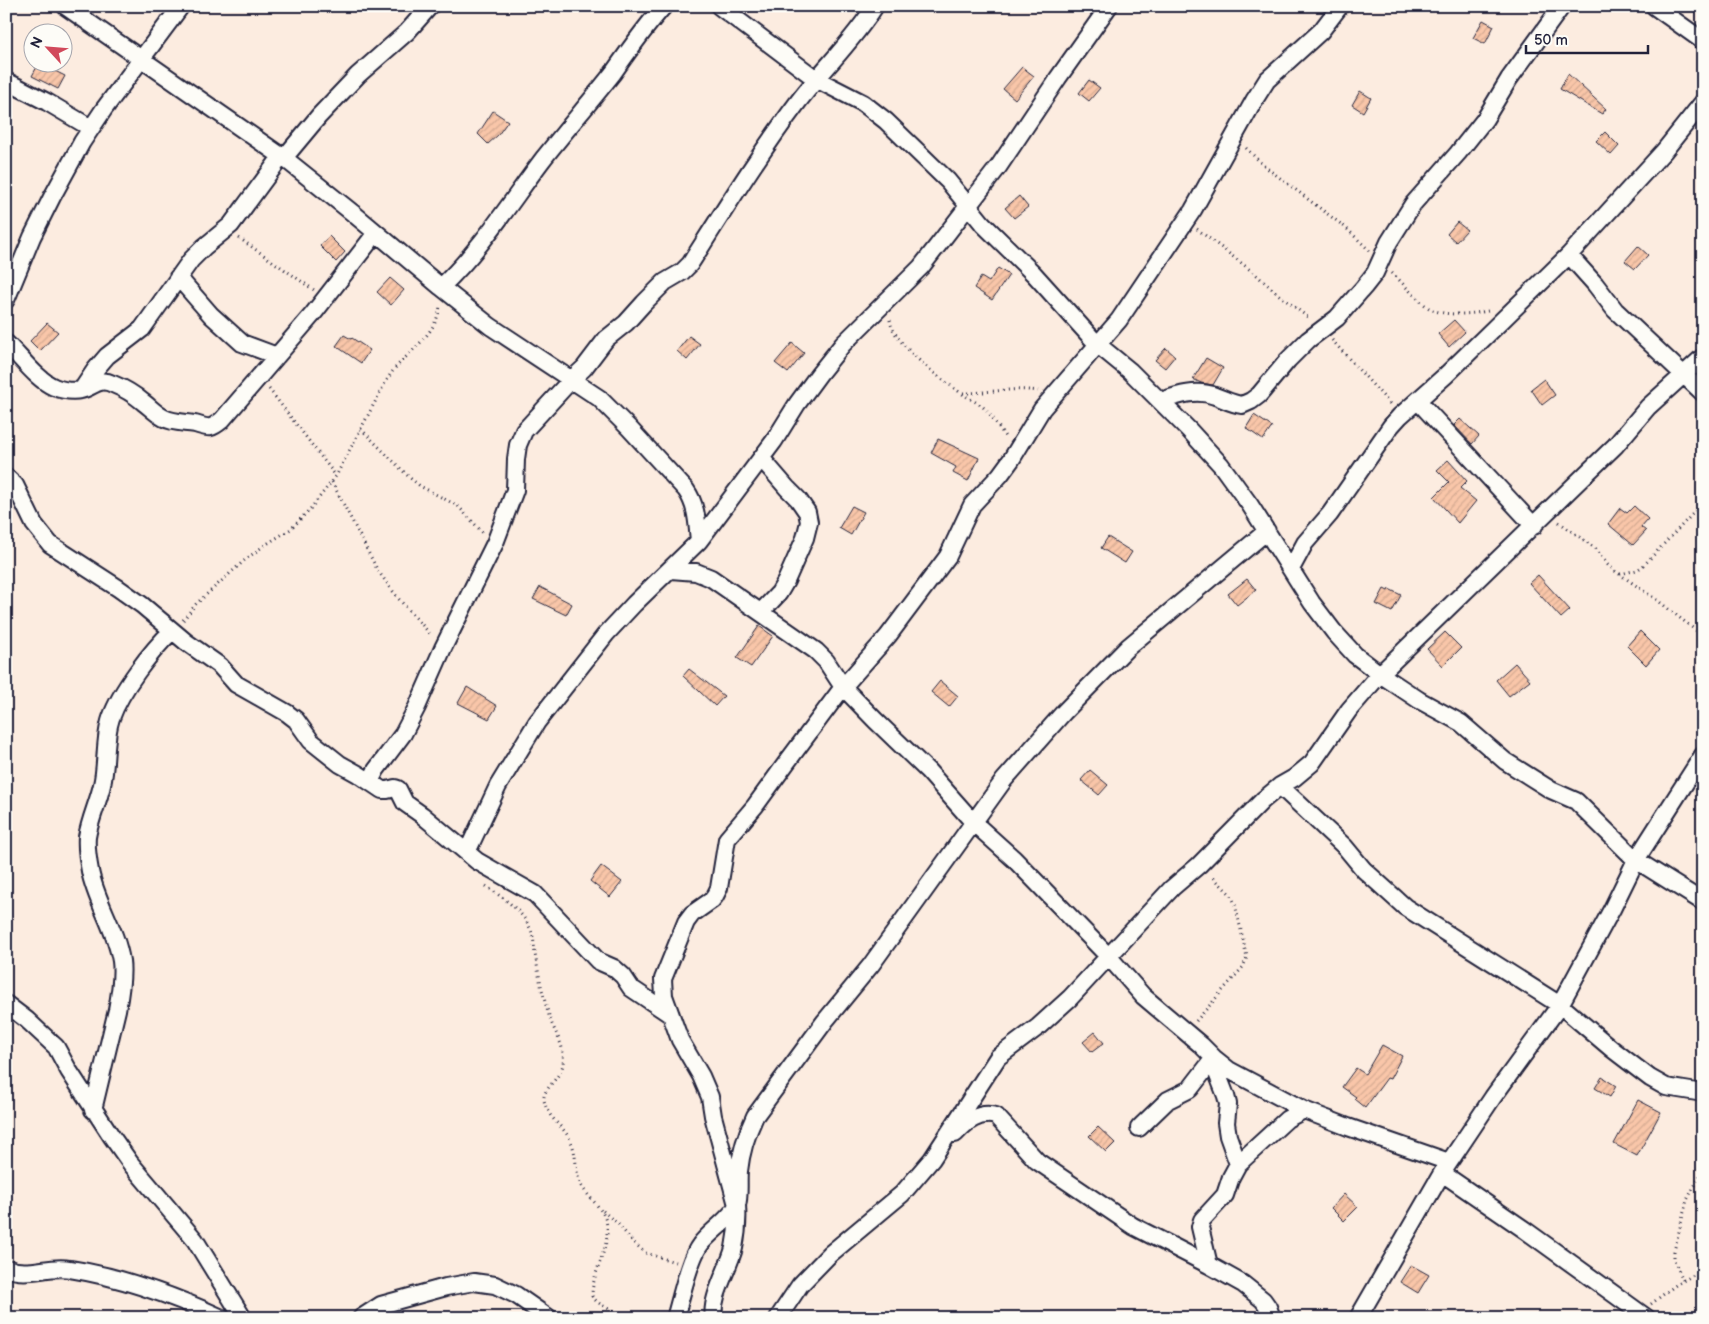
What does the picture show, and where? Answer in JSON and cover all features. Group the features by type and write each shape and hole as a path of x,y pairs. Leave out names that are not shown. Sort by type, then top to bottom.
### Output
{"street":[{"path":"65,6 282,157 490,326 599,398 686,490 696,511 699,542"},
{"path":"6,300 32,237 91,128 181,6"},
{"path":"82,390 107,356 142,329 191,260 226,229 282,157 358,76 407,32 430,6"},
{"path":"441,287 463,266 543,159 588,105 650,20 664,6"},
{"path":"719,6 816,79 863,103 886,121 948,181 983,224 1034,274 1097,344 1130,371 1161,401 1221,465 1250,505 1312,603 1334,632 1355,654 1380,674 1419,700 1461,724 1505,760 1551,790 1576,801 1636,860 1703,902"},
{"path":"370,782 380,763 403,734 476,578 495,543 515,490 518,445 524,431 571,380 578,375 591,360 600,345 626,324 665,282 682,272 690,264 733,195 816,79 864,24 875,6"},
{"path":"466,852 498,786 537,722 606,634 634,604 699,542 762,459 819,374 844,344 921,267 999,166 1109,6"},
{"path":"737,1205 713,1116 710,1097 701,1076 680,1040 664,996 663,979 688,918 715,896 719,888 728,839 755,806 843,687 888,636 948,556 972,505 1000,475 1042,409 1119,320 1186,221 1267,80 1321,31 1340,6"},
{"path":"1161,401 1186,393 1212,395 1242,405 1259,395 1288,360 1308,340 1337,318 1375,273 1388,242 1413,204 1485,119 1509,79 1562,6"},
{"path":"1654,6 1703,41"},
{"path":"6,81 65,111 91,128"},
{"path":"1291,570 1305,543 1330,514 1400,416 1446,376 1569,255 1664,152 1703,102"},
{"path":"6,343 41,379 53,387 71,391 82,390 96,382 106,382 114,384 141,400 163,418 205,428 214,427 277,356 376,233"},
{"path":"1569,255 1615,310 1703,393"},
{"path":"178,277 211,316 242,344 277,356"},
{"path":"932,1159 998,1057 1044,1022 1070,998 1172,888 1199,865 1263,800 1312,763 1348,710 1380,674 1615,446 1648,407 1703,357"},
{"path":"1418,402 1534,526"},
{"path":"761,612 779,593 786,581 805,538 809,522 807,512 798,499 762,459"},
{"path":"6,478 21,495 34,524 50,544 124,592 172,631 220,666 236,684 287,713 296,720 311,741 330,757 382,790 398,789 405,803 477,861 535,894 598,961 614,968 623,976 631,988 671,1015"},
{"path":"714,1318 714,1303 734,1248 738,1219 737,1205 741,1156 747,1133 755,1116 825,1020 871,965 1004,780 1064,712 1128,647 1267,531"},
{"path":"671,570 696,572 711,578 816,651 843,687 928,771 974,823 1014,859 1109,957 1143,996 1213,1059 1229,1070 1304,1110 1446,1168 1525,1230 1644,1315"},
{"path":"93,1110 117,1010 120,994 121,961 112,930 94,886 88,856 87,837 102,784 111,718 124,693 144,663 172,631"},
{"path":"1358,1318 1446,1168 1493,1097 1560,1004 1612,909 1636,860 1703,755"},
{"path":"1280,786 1345,847 1364,870 1405,908 1560,1004 1612,1049 1650,1078 1671,1089 1703,1093"},
{"path":"6,1004 27,1020 56,1047 93,1110 131,1164 195,1240 243,1318"},
{"path":"1139,1128 1168,1100 1190,1089 1213,1059"},
{"path":"1213,1059 1228,1104 1226,1114 1227,1130 1238,1164"},
{"path":"1209,1264 1201,1223 1225,1195 1238,1164 1287,1119 1304,1110"},
{"path":"778,1318 800,1285 830,1254 902,1194 965,1123 978,1115 990,1114 996,1116 1021,1145 1042,1165 1133,1226 1209,1264 1243,1284 1269,1311 1284,1318"},
{"path":"675,1318 690,1267 699,1246 737,1205"},
{"path":"6,1268 22,1272 34,1272 58,1267 87,1271 178,1300 222,1318"},
{"path":"361,1318 381,1306 446,1287 474,1282 496,1285 516,1295 550,1318"}],"path":[{"path":"1236,132 1249,152 1263,165 1346,228 1430,309 1438,312 1464,314 1490,310"},
{"path":"1186,221 1324,329 1400,416"},
{"path":"226,229 325,298"},
{"path":"172,631 196,604 246,559 265,544 291,529 332,482 385,382 395,368 421,343 429,331 440,309 441,287"},
{"path":"887,300 891,327 896,335 916,358 987,412 1016,452"},
{"path":"259,377 336,476"},
{"path":"962,393 984,393 1017,388 1054,394"},
{"path":"361,429 410,478 420,486 458,506 480,531 495,543"},
{"path":"332,482 378,572 398,598 443,648"},
{"path":"1620,574 1637,570 1643,566 1703,503"},
{"path":"1547,513 1596,549 1608,565 1703,636"},
{"path":"1189,1036 1198,1018 1243,967 1247,956 1240,919 1231,895 1199,865"},
{"path":"484,884 515,908 531,929 547,1005 563,1052 563,1066 557,1079 545,1093 544,1100 552,1120 563,1127 573,1145 580,1183 605,1217 607,1227 606,1244 592,1296 600,1305 614,1313 613,1318"},
{"path":"1683,1280 1674,1260 1674,1251 1687,1200 1703,1170"},
{"path":"600,1209 618,1224 633,1242 646,1253 690,1267"},
{"path":"1644,1315 1683,1280 1703,1270"}],"building":[{"path":"1483,20 1494,26 1485,44 1473,38"},
{"path":"1022,67 1034,76 1015,99 1003,89"},
{"path":"34,72 57,72 65,76 58,89 32,76"},
{"path":"1568,74 1606,109 1602,114 1560,89"},
{"path":"1089,80 1100,88 1089,101 1079,93"},
{"path":"1360,91 1371,98 1363,112 1352,105"},
{"path":"493,111 508,121 498,135 488,144 478,134"},
{"path":"1605,132 1619,146 1611,155 1596,141"},
{"path":"1019,196 1028,207 1014,218 1005,208"},
{"path":"1457,222 1467,230 1456,242 1447,234"},
{"path":"329,236 345,252 336,262 320,246"},
{"path":"1638,246 1648,255 1635,269 1625,261"},
{"path":"998,268 1009,275 992,300 974,288 981,277 989,282"},
{"path":"390,278 404,290 391,305 377,292"},
{"path":"1454,320 1465,332 1449,347 1438,334"},
{"path":"47,323 58,332 40,351 30,341"},
{"path":"344,335 370,350 361,363 336,346"},
{"path":"689,336 700,344 687,360 677,351"},
{"path":"792,343 804,353 788,373 775,363"},
{"path":"1166,348 1175,356 1165,368 1155,360"},
{"path":"1206,358 1223,368 1213,385 1201,383 1193,379"},
{"path":"1544,379 1555,395 1542,405 1531,389"},
{"path":"1254,415 1272,427 1263,440 1246,428"},
{"path":"1460,419 1479,436 1472,444 1454,425"},
{"path":"938,439 979,458 968,481 953,473 956,467 931,453"},
{"path":"1448,460 1467,481 1460,488 1476,501 1458,523 1434,497 1449,482 1437,470"},
{"path":"852,506 864,512 851,535 839,528"},
{"path":"1634,506 1648,519 1641,527 1646,531 1633,545 1608,524 1620,508 1627,513"},
{"path":"1108,537 1132,552 1125,563 1101,548"},
{"path":"1538,575 1570,610 1561,618 1529,583"},
{"path":"1247,579 1256,590 1237,605 1228,594"},
{"path":"540,587 572,604 566,615 533,599"},
{"path":"1384,589 1388,591 1389,589 1401,595 1392,612 1376,604"},
{"path":"759,626 773,636 751,667 737,658"},
{"path":"1640,631 1659,650 1646,665 1627,646"},
{"path":"1445,632 1461,648 1443,666 1427,649"},
{"path":"1515,663 1530,680 1509,696 1496,680"},
{"path":"689,669 724,696 715,706 683,676"},
{"path":"940,681 958,696 949,707 931,692"},
{"path":"467,687 497,706 489,719 458,703"},
{"path":"1090,770 1108,785 1099,795 1081,780"},
{"path":"601,866 622,882 610,897 590,881"},
{"path":"1095,1032 1104,1043 1092,1052 1083,1042"},
{"path":"1382,1045 1402,1056 1390,1079 1387,1078 1365,1108 1354,1099 1356,1097 1342,1087 1356,1068 1365,1074"},
{"path":"1602,1077 1616,1086 1610,1097 1595,1088"},
{"path":"1638,1100 1661,1112 1637,1156 1614,1144"},
{"path":"1098,1127 1115,1143 1106,1152 1089,1136"},
{"path":"1344,1194 1358,1207 1344,1221 1331,1208"},
{"path":"1411,1265 1429,1275 1418,1293 1400,1282"}]}
